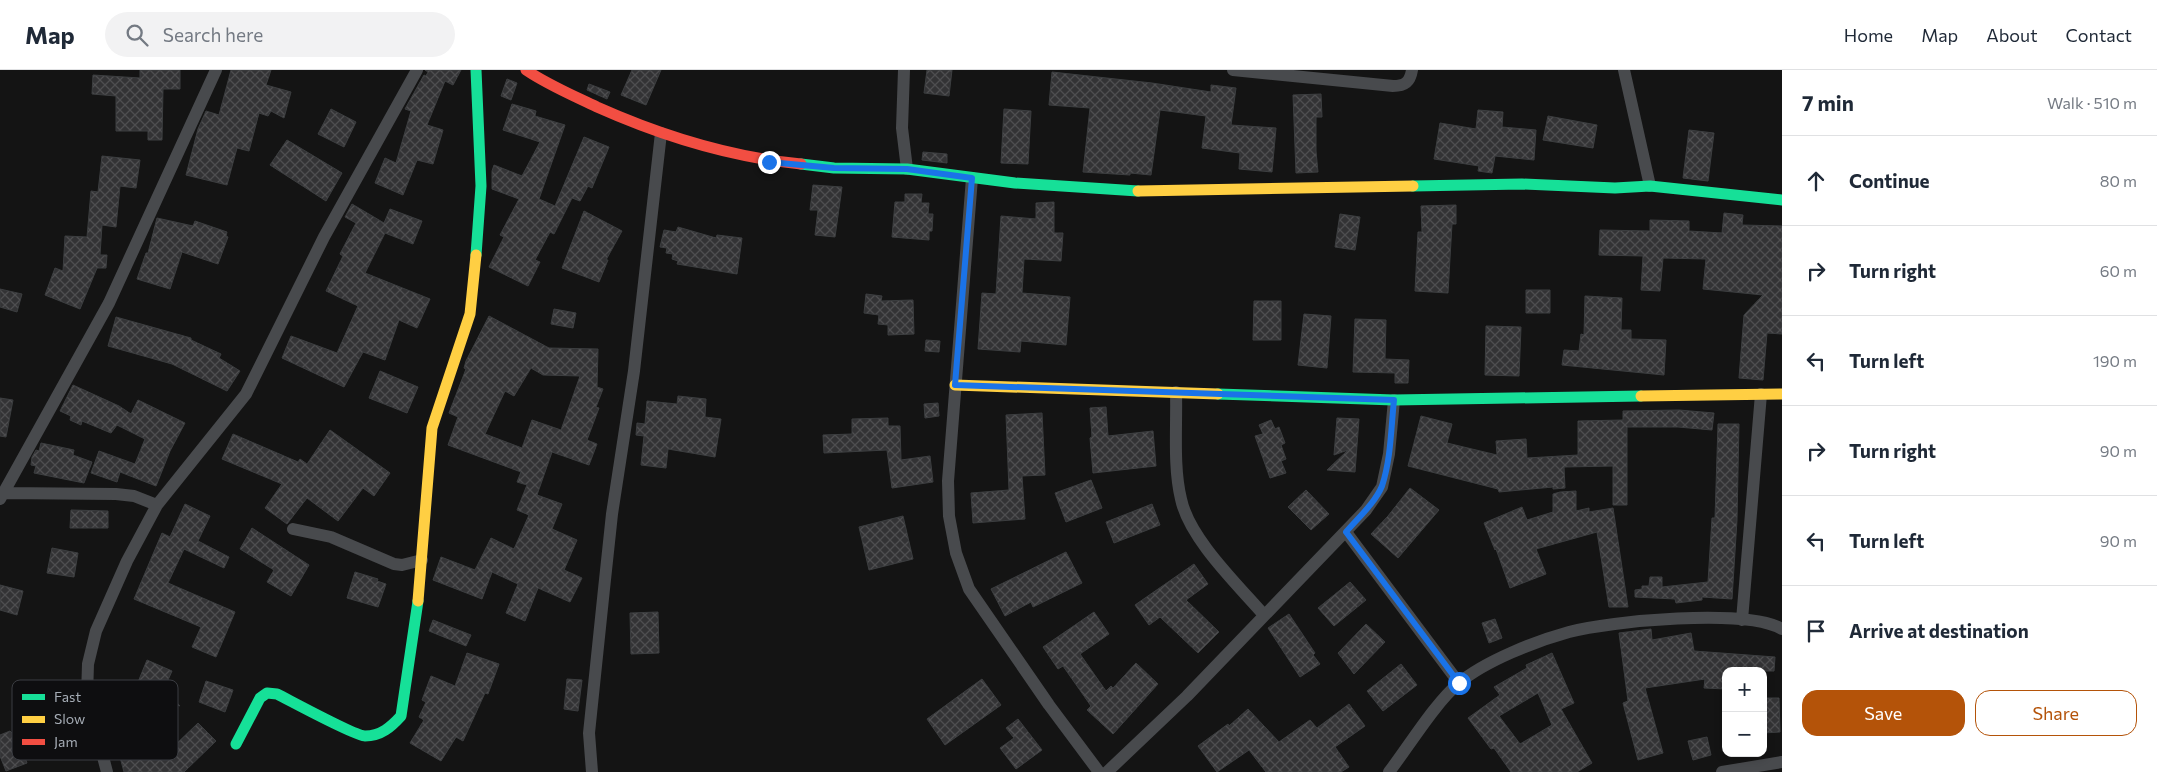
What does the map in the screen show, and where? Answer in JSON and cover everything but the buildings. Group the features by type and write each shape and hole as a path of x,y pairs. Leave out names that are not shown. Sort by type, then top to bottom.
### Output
{"street":[{"path":"1,496 109,303 216,70"},
{"path":"88,680 88,664 96,631 127,561 157,505 246,394 324,237 417,70"},
{"path":"236,744 260,698 267,693 277,694 362,736 379,734 390,728 401,716 422,560 432,428 470,314 474,286 482,186 476,70"},
{"path":"526,70 547,84 637,125 689,143 769,162 834,168 907,169 1014,183 1150,192 1522,184 1615,188 1650,186 1782,200"},
{"path":"904,70 902,128 907,169"},
{"path":"1233,70 1393,86 1406,84 1409,81 1412,70"},
{"path":"1624,70 1650,186"},
{"path":"592,772 590,733 612,514 634,371 661,133"},
{"path":"972,178 948,481 949,516 956,553 969,589 1049,705 1099,772"},
{"path":"955,385 1394,400 1782,394"},
{"path":"1176,392 1178,479 1180,498 1186,517 1194,533 1264,616"},
{"path":"1742,620 1761,394"},
{"path":"1107,772 1187,696 1366,510 1382,487 1389,454 1394,400"},
{"path":"1,496 116,494 134,496 157,505"},
{"path":"293,529 331,537 394,564 402,565 422,560"},
{"path":"1346,532 1459,683"},
{"path":"1389,772 1434,712 1459,683 1497,659 1568,632 1630,622 1709,617 1742,620 1782,629"},
{"path":"1722,772 1782,762"}],"traffic: fast":[{"path":"476,70 481,186 476,255"},
{"path":"801,164 834,168 907,169 1015,183 1138,191"},
{"path":"1413,186 1522,184 1615,188 1650,186 1782,200"},
{"path":"1218,394 1394,400 1641,396"},
{"path":"236,744 260,698 267,693 277,694 336,725 365,736 381,733 389,727 401,716 418,601"}],"traffic: slow":[{"path":"1138,191 1413,186"},
{"path":"418,601 432,428 470,314 476,255"},
{"path":"955,385 1218,394"},
{"path":"1641,396 1782,394"}],"traffic: jam":[{"path":"526,70 597,107 671,136 722,151 801,164"}],"route":[{"path":"769,162 834,168 907,169 972,178 955,385 1394,400 1389,454 1382,487 1366,510 1346,532 1459,683"}]}
